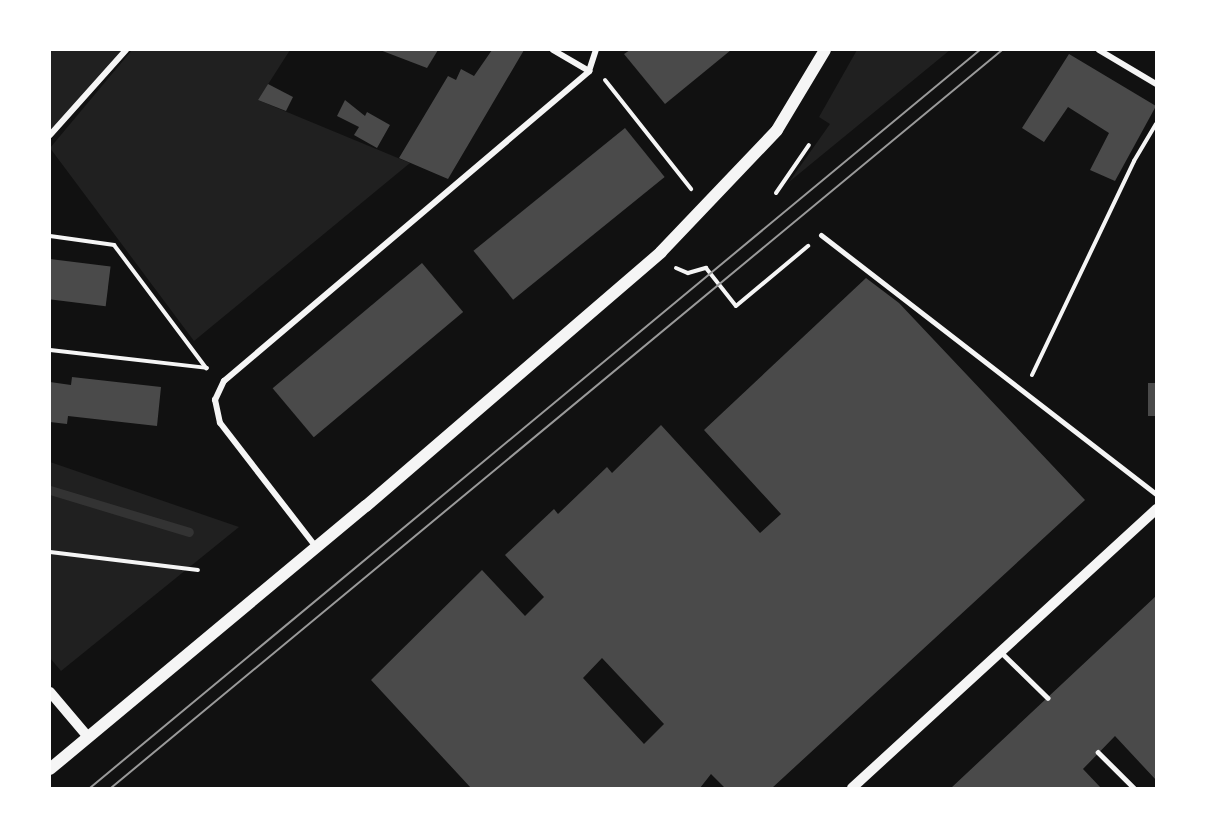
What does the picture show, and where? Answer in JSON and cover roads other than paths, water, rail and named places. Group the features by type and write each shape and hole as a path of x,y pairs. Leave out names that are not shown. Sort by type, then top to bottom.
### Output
{"main road":[{"path":"50,769 316,547 661,252 777,130 825,50"}],"street":[{"path":"50,135 126,50"},
{"path":"553,50 589,71"},
{"path":"316,547 220,423 215,400 224,381 589,71 596,50"},
{"path":"1099,50 1156,84"},
{"path":"820,235 1156,494"},
{"path":"852,789 1156,509"},
{"path":"50,692 88,737"}],"lane":[{"path":"1000,651 1048,698"},
{"path":"1098,752 1134,789"}],"waterway":[{"path":"50,490 189,532"}],"tram line":[{"path":"90,788 980,50"},
{"path":"111,788 1002,50"}]}
